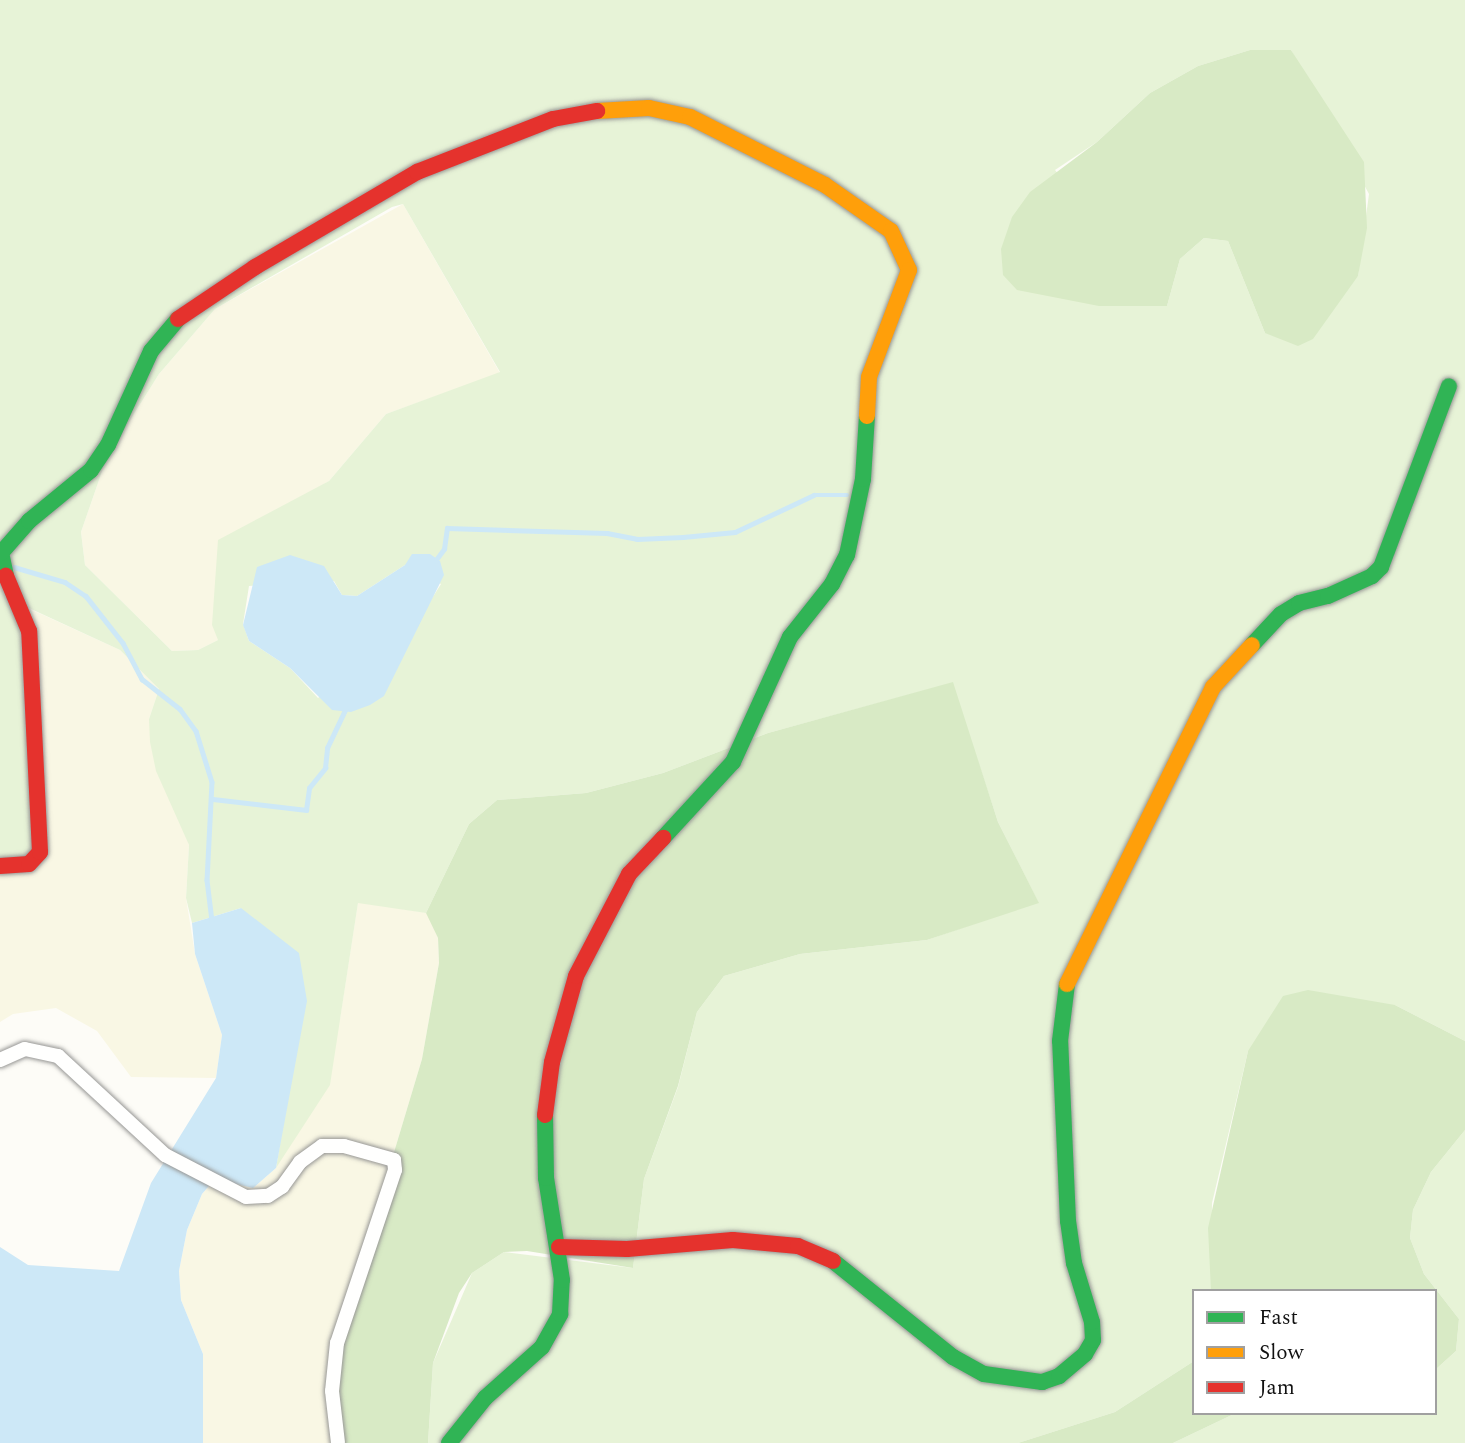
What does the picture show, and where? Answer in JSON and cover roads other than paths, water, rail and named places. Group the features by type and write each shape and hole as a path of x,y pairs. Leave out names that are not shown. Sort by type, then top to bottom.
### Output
{"street":[{"path":"0,866 29,864 40,852 29,631 8,584 1,553 29,521 91,470 108,445 152,351 180,317 255,267 417,172 553,119 606,109 649,108 690,117 825,185 869,213 891,231 909,270 869,377 863,479 847,555 832,584 790,637 733,762 629,874 576,976 552,1062 545,1109 546,1178 559,1247 562,1280 553,1333 485,1398 449,1443"},
{"path":"559,1247 626,1249 733,1240 797,1246 841,1264 953,1357 984,1374 1042,1382 1059,1376 1085,1354 1093,1339 1092,1322 1074,1263 1068,1221 1060,1041 1066,987 1213,687 1281,614 1299,603 1328,596 1372,576 1381,566 1449,386"},
{"path":"0,1060 25,1049 58,1056 164,1155 246,1197 268,1196 282,1187 300,1162 322,1146 344,1146 394,1160 395,1170 337,1343 332,1391 338,1443"}],"water":[{"path":"412,554 430,554 440,561 444,575 384,696 370,705 351,712 332,710 290,668 249,641 243,625 257,567 290,555 324,566 342,595 357,596 405,565"},
{"path":"241,908 299,953 307,1001 276,1168 253,1188 215,1179 202,1194 187,1230 179,1271 181,1300 203,1354 203,1443 0,1443 0,1247 28,1265 119,1271 151,1183 216,1078 222,1035 195,954 192,923"}],"waterway":[{"path":"435,561 444,549 447,528 607,533 637,539 683,537 735,532 814,495 847,495"},
{"path":"14,567 65,582 86,596 123,643 142,679 180,709 196,731 212,782 207,880 212,921"},
{"path":"213,799 306,810 309,788 325,768 327,748 346,708"}]}
